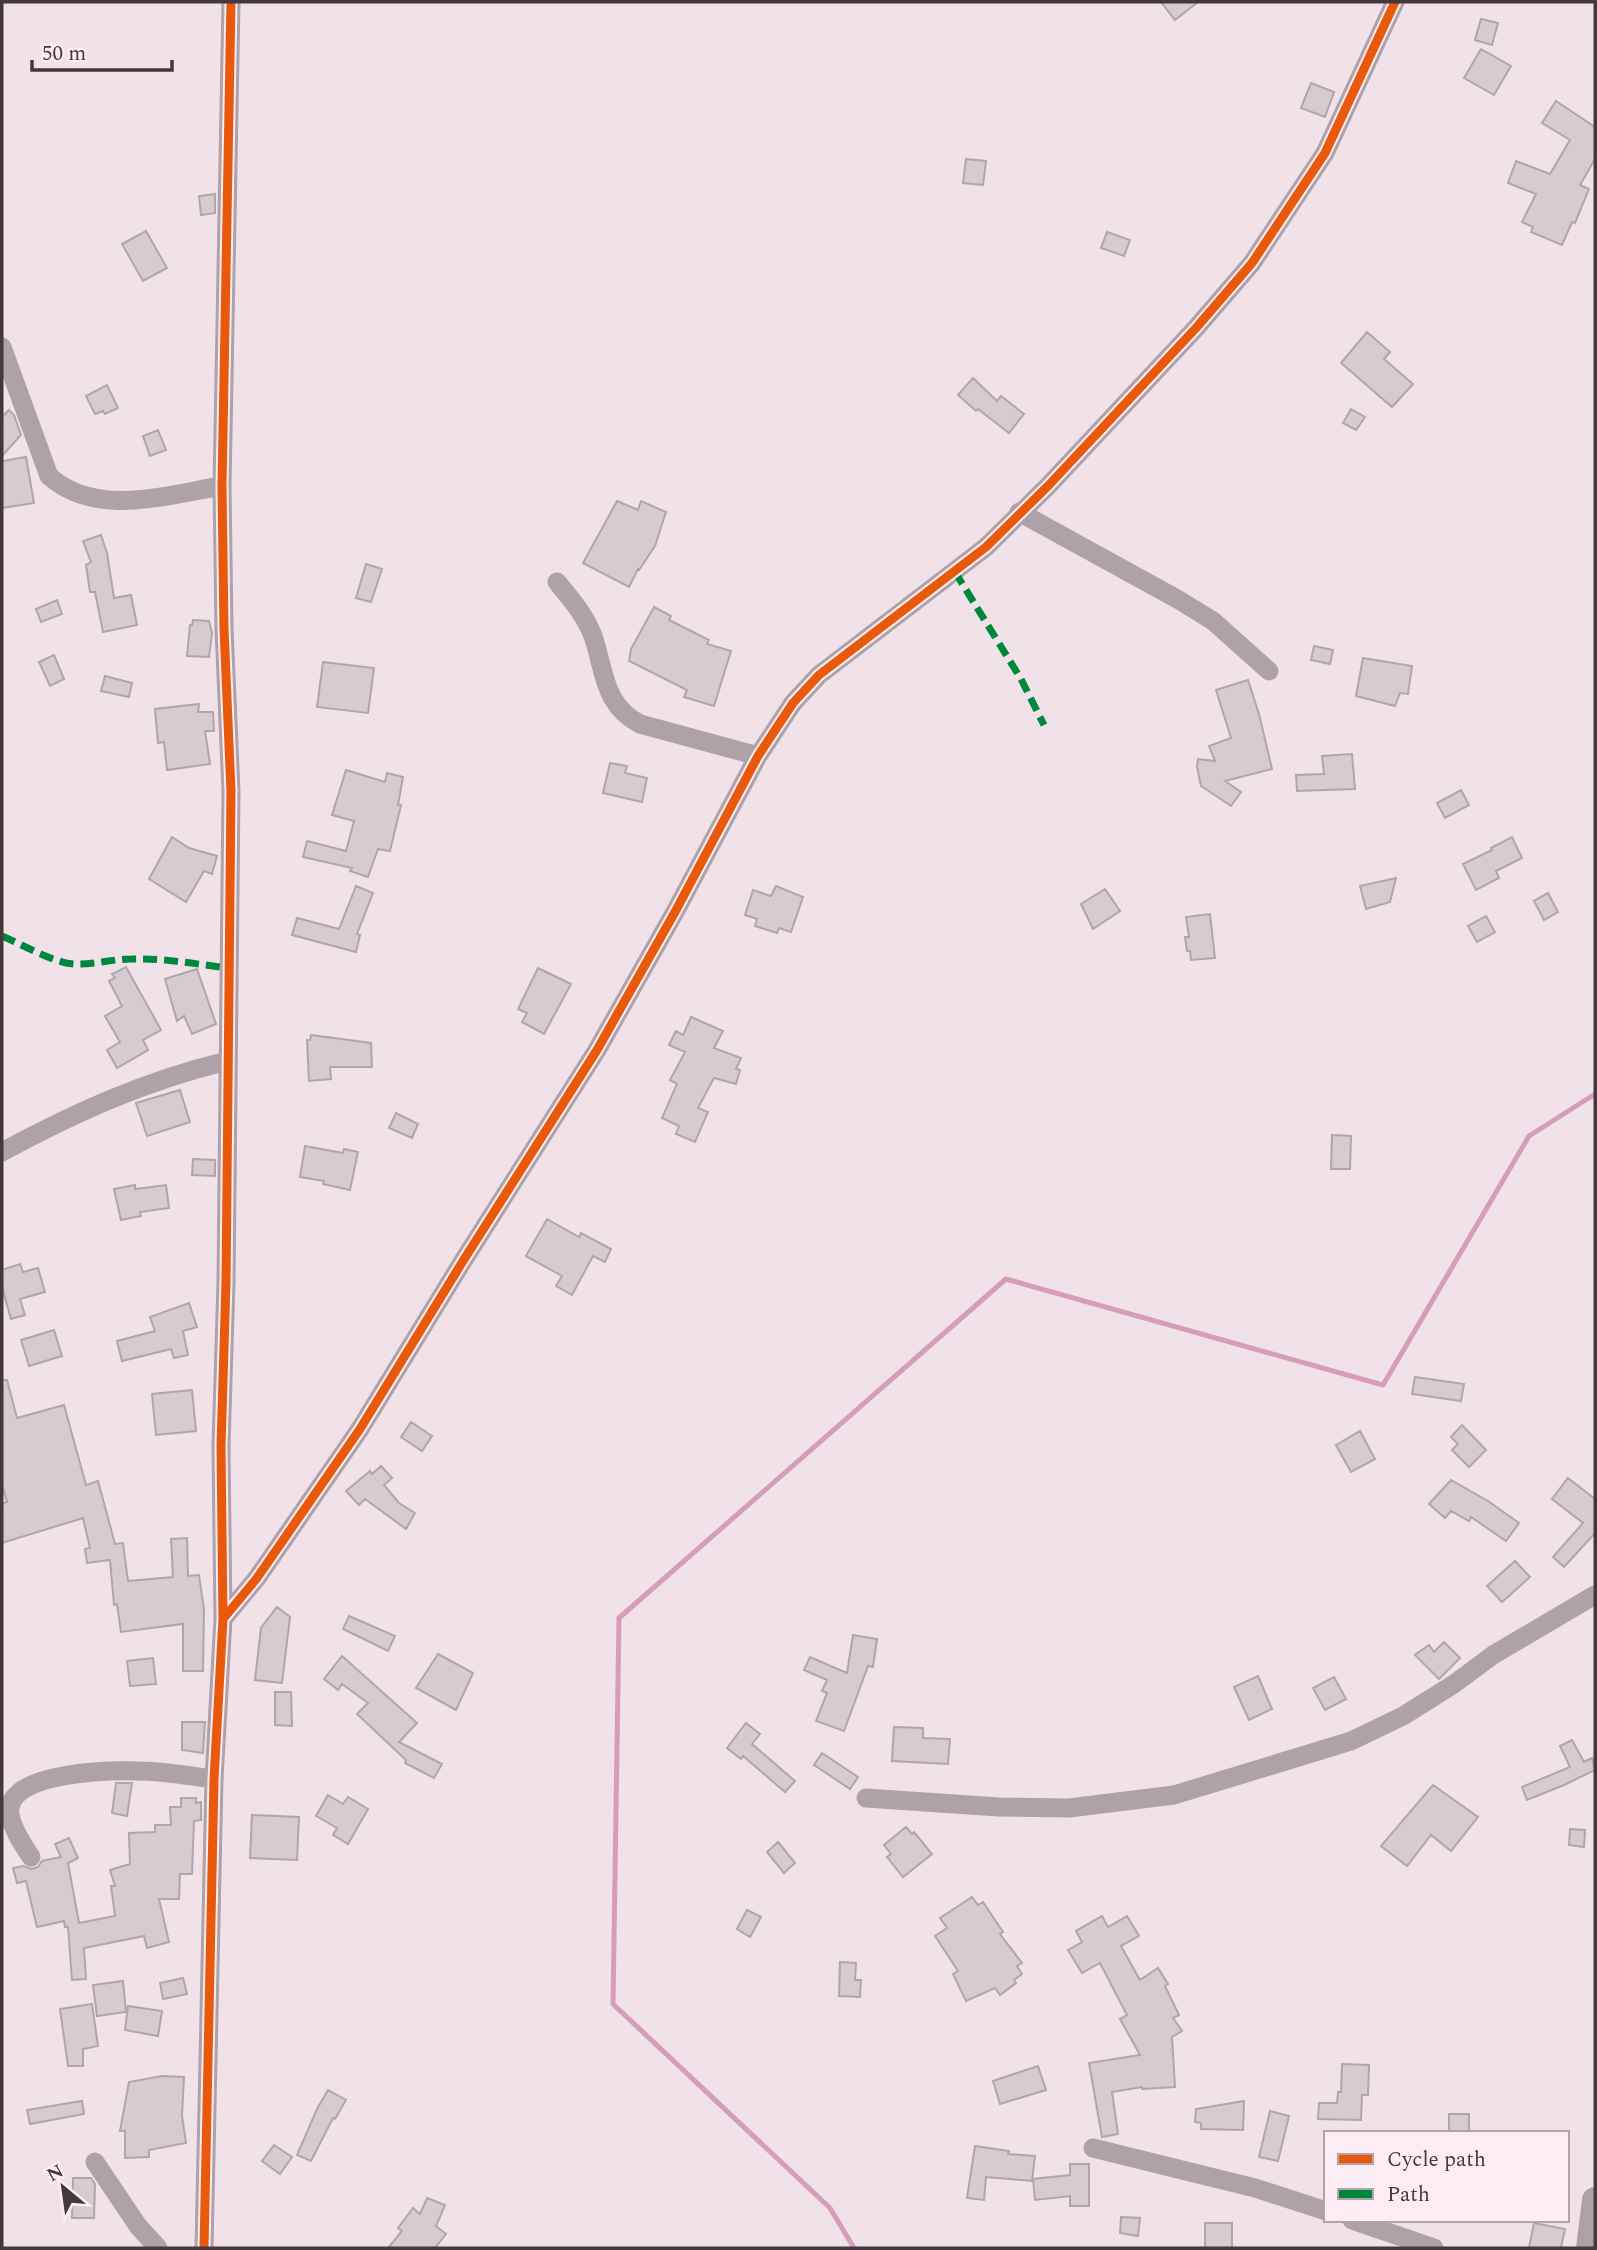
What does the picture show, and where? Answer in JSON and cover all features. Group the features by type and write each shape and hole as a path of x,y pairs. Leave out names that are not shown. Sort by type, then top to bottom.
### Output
{"street":[{"path":"204,2248 214,1779 223,1619 221,1446 226,1296 231,791 224,629 222,486 231,2"},
{"path":"223,1619 257,1578 360,1429 597,1050 675,912 758,756 793,703 819,675 976,555 1048,486 1196,328 1252,263 1325,153 1395,2"},
{"path":"2,347 49,476 60,486 96,499 119,501 222,486"},
{"path":"1019,512 1213,621 1269,671"},
{"path":"557,582 581,611 592,636 608,691 627,717 640,724 758,756"},
{"path":"2,1152 66,1117 122,1093 183,1072 227,1061"},
{"path":"866,1798 999,1807 1069,1808 1174,1795 1351,1741 1403,1716 1454,1684 1493,1655 1595,1595"},
{"path":"32,1857 14,1825 9,1810 13,1798 25,1787 63,1777 114,1770 141,1770 214,1779"},
{"path":"1093,2148 1255,2188 1324,2210"},
{"path":"95,2162 138,2226 158,2248"},
{"path":"1592,2241 1595,2200"},
{"path":"1358,2222 1434,2248"}],"building":[{"path":"1161,2 1198,2 1175,20"},
{"path":"1481,19 1498,23 1492,45 1475,40"},
{"path":"1481,49 1511,66 1494,95 1464,78"},
{"path":"1311,83 1334,92 1325,117 1301,108"},
{"path":"1556,101 1595,127 1595,159 1580,185 1589,189 1575,223 1572,222 1562,245 1531,232 1533,227 1522,222 1536,194 1508,183 1516,161 1550,174 1570,140 1542,123"},
{"path":"966,159 986,161 983,185 963,183"},
{"path":"215,194 215,213 201,215 199,196"},
{"path":"146,231 167,268 143,281 122,244"},
{"path":"1107,232 1130,240 1124,256 1101,248"},
{"path":"1367,332 1390,352 1384,359 1413,384 1392,407 1341,363"},
{"path":"973,378 997,401 1001,396 1024,414 1009,433 958,395"},
{"path":"107,385 118,408 105,414 103,411 95,414 86,396"},
{"path":"1351,409 1365,417 1356,430 1343,423"},
{"path":"9,410 14,415 21,435 2,456 2,417"},
{"path":"158,430 166,450 150,456 143,436"},
{"path":"26,457 34,503 2,508 2,461"},
{"path":"617,501 638,510 641,501 666,512 655,546 629,587 583,563"},
{"path":"101,535 107,553 114,598 131,595 137,625 103,632 95,592 90,592 86,565 91,562 83,541"},
{"path":"366,564 382,569 371,602 356,598"},
{"path":"57,600 62,614 41,622 36,609"},
{"path":"654,607 671,616 669,620 709,640 707,644 731,651 714,706 684,697 687,690 629,661 631,649"},
{"path":"193,620 209,621 212,633 209,657 187,656 190,625"},
{"path":"1314,646 1333,650 1330,664 1311,660"},
{"path":"54,655 64,679 50,686 39,662"},
{"path":"1363,658 1412,666 1408,694 1400,693 1395,706 1356,696"},
{"path":"323,662 374,668 368,713 317,707"},
{"path":"105,676 132,683 129,697 101,691"},
{"path":"1248,680 1272,769 1225,781 1241,792 1231,806 1201,786 1198,759 1215,761 1209,746 1231,738 1216,690"},
{"path":"199,704 198,712 213,712 214,731 205,731 210,764 167,770 164,742 158,743 155,709"},
{"path":"1352,754 1355,789 1297,791 1296,775 1324,774 1322,756"},
{"path":"610,763 627,766 625,773 647,778 642,802 603,793"},
{"path":"346,770 385,782 387,773 403,777 398,805 401,805 390,851 378,849 368,877 350,871 352,868 303,857 307,841 346,851 354,821 332,815"},
{"path":"1461,790 1469,805 1445,818 1437,803"},
{"path":"172,837 189,848 217,856 212,874 204,871 186,902 149,879"},
{"path":"1512,837 1522,858 1496,871 1499,878 1476,890 1463,864"},
{"path":"1396,878 1390,902 1366,909 1360,886"},
{"path":"356,886 373,893 357,934 360,935 356,952 292,935 297,918 339,929"},
{"path":"776,886 803,897 791,932 779,928 777,933 755,926 757,919 745,915 753,890 771,896"},
{"path":"1105,889 1120,911 1093,929 1081,904"},
{"path":"1548,893 1558,912 1544,920 1534,901"},
{"path":"1210,914 1215,958 1191,960 1185,937 1189,937 1186,917"},
{"path":"1486,916 1495,932 1477,942 1468,926"},
{"path":"126,967 161,1030 143,1040 148,1050 117,1068 107,1050 120,1042 105,1016 122,1006 109,981 115,978 112,974"},
{"path":"538,968 571,984 544,1034 522,1022 527,1013 518,1009"},
{"path":"197,969 216,1024 192,1034 184,1016 177,1021 165,979"},
{"path":"691,1017 723,1031 714,1048 741,1058 736,1069 740,1070 736,1084 714,1078 698,1108 708,1112 695,1142 676,1134 679,1126 662,1118 677,1084 670,1080 685,1052 669,1045 676,1031 683,1035"},
{"path":"311,1035 371,1043 372,1067 330,1067 331,1079 309,1081 307,1040 310,1040"},
{"path":"180,1090 190,1122 147,1136 136,1103"},
{"path":"396,1113 418,1124 412,1138 389,1128"},
{"path":"1332,1135 1351,1136 1350,1169 1331,1169"},
{"path":"305,1146 343,1153 344,1149 358,1152 350,1190 323,1184 324,1181 300,1177"},
{"path":"193,1159 215,1160 215,1176 192,1175"},
{"path":"135,1185 135,1189 166,1185 169,1208 140,1212 141,1216 121,1220 114,1189"},
{"path":"547,1219 579,1237 581,1233 611,1249 605,1262 593,1256 572,1295 556,1286 562,1276 526,1256"},
{"path":"20,1264 23,1272 38,1268 45,1292 20,1299 25,1315 11,1319 2,1287 2,1270"},
{"path":"189,1303 197,1327 183,1331 188,1355 174,1358 171,1349 122,1361 117,1341 155,1331 150,1317"},
{"path":"54,1330 62,1356 29,1366 21,1340"},
{"path":"1415,1377 1464,1384 1461,1401 1412,1394"},
{"path":"2,1380 7,1380 17,1418 64,1405 86,1485 98,1481 115,1544 123,1543 128,1581 173,1577 171,1539 187,1538 188,1576 199,1575 204,1609 203,1671 183,1671 183,1624 121,1632 117,1604 114,1605 110,1560 87,1563 85,1549 90,1548 83,1518 2,1543 2,1504 7,1502 2,1485"},
{"path":"192,1390 196,1431 156,1435 152,1394"},
{"path":"411,1422 432,1436 422,1451 401,1437"},
{"path":"1462,1425 1486,1450 1469,1467 1452,1450 1458,1444 1451,1437"},
{"path":"1360,1431 1375,1459 1351,1472 1336,1445"},
{"path":"381,1466 392,1478 384,1485 399,1503 415,1513 406,1529 365,1499 359,1505 346,1491 370,1471 372,1474"},
{"path":"1568,1478 1595,1499 1595,1533 1564,1567 1553,1557 1583,1523 1552,1499"},
{"path":"1451,1480 1519,1523 1506,1541 1471,1517 1469,1521 1451,1511 1445,1518 1429,1504"},
{"path":"1515,1561 1530,1577 1502,1602 1487,1586"},
{"path":"277,1607 290,1617 282,1683 255,1680 261,1628"},
{"path":"349,1616 395,1636 388,1651 343,1629"},
{"path":"853,1635 877,1639 873,1667 868,1666 844,1731 816,1721 827,1693 822,1691 827,1680 804,1670 810,1657 847,1673"},
{"path":"1444,1642 1460,1658 1439,1679 1415,1655 1429,1645 1434,1652"},
{"path":"438,1654 473,1673 456,1710 416,1688"},
{"path":"342,1656 417,1723 399,1742 442,1764 434,1778 405,1763 406,1760 357,1714 368,1703 342,1684 338,1690 324,1679"},
{"path":"153,1658 156,1684 130,1686 127,1661"},
{"path":"1258,1676 1272,1709 1249,1720 1234,1687"},
{"path":"1334,1677 1346,1699 1325,1710 1313,1688"},
{"path":"275,1692 291,1692 292,1726 275,1725"},
{"path":"182,1722 205,1722 203,1753 182,1750"},
{"path":"746,1723 760,1734 752,1744 795,1781 785,1792 743,1756 741,1759 727,1748"},
{"path":"894,1727 923,1728 923,1738 950,1739 948,1764 892,1761"},
{"path":"1572,1740 1584,1762 1592,1758 1595,1770 1527,1800 1522,1787 1570,1767 1560,1746"},
{"path":"822,1753 858,1777 850,1789 814,1765"},
{"path":"116,1783 132,1783 127,1816 112,1813"},
{"path":"1433,1785 1478,1817 1451,1851 1431,1835 1407,1866 1381,1846"},
{"path":"328,1795 343,1804 348,1797 368,1809 348,1844 333,1835 337,1828 316,1816"},
{"path":"181,1798 196,1798 196,1803 201,1802 201,1820 194,1821 192,1874 180,1874 179,1899 159,1899 169,1942 147,1948 144,1936 84,1948 86,1979 72,1980 68,1927 65,1927 64,1921 37,1927 26,1881 17,1883 13,1868 23,1866 32,1869 38,1867 42,1861 61,1857 55,1844 69,1838 78,1858 68,1863 79,1923 115,1916 111,1886 115,1886 110,1870 130,1864 129,1833 155,1832 155,1825 171,1825 170,1807 181,1807"},
{"path":"252,1815 299,1817 297,1860 250,1858"},
{"path":"906,1827 912,1834 914,1832 932,1854 903,1877 887,1857 891,1854 884,1845"},
{"path":"1570,1829 1585,1830 1584,1847 1569,1845"},
{"path":"778,1842 795,1863 784,1873 767,1852"},
{"path":"972,1897 978,1905 983,1902 1003,1932 1000,1934 1022,1963 1017,1966 1022,1974 1014,1980 1016,1983 1000,1995 995,1988 966,2001 953,1974 958,1971 935,1936 947,1928 940,1918"},
{"path":"747,1910 761,1917 750,1937 737,1929"},
{"path":"1102,1916 1108,1927 1127,1916 1139,1936 1121,1946 1140,1980 1158,1968 1168,1984 1165,1986 1179,2015 1173,2018 1182,2031 1172,2037 1175,2087 1142,2087 1112,2092 1118,2134 1102,2137 1089,2063 1140,2055 1120,2019 1127,2015 1100,1963 1082,1973 1068,1950 1082,1942 1076,1931"},
{"path":"840,1962 856,1963 855,1980 861,1980 860,1997 839,1996"},
{"path":"183,1978 187,1994 163,1999 160,1983"},
{"path":"123,1981 126,2012 97,2016 93,1985"},
{"path":"92,2004 98,2046 83,2049 83,2066 68,2066 60,2009"},
{"path":"128,2006 162,2011 158,2036 125,2030"},
{"path":"1342,2064 1369,2065 1368,2095 1362,2095 1361,2120 1318,2119 1319,2103 1337,2103 1338,2092 1341,2092"},
{"path":"1038,2066 1046,2090 1000,2104 993,2081"},
{"path":"162,2076 184,2077 182,2116 186,2143 149,2150 149,2157 125,2158 125,2131 120,2131 129,2082"},
{"path":"328,2090 346,2100 335,2119 333,2118 311,2161 297,2155"},
{"path":"82,2101 84,2114 30,2124 27,2110"},
{"path":"1244,2101 1243,2130 1201,2129 1201,2123 1195,2122 1196,2109"},
{"path":"1270,2111 1289,2116 1278,2161 1259,2157"},
{"path":"1449,2114 1469,2114 1469,2131 1449,2131"},
{"path":"274,2145 292,2157 280,2174 262,2161"},
{"path":"975,2146 1009,2151 1008,2154 1035,2156 1032,2181 986,2177 984,2200 967,2198"},
{"path":"1070,2164 1089,2164 1089,2206 1070,2206 1070,2196 1035,2200 1033,2179 1070,2175"},
{"path":"73,2178 91,2178 95,2184 94,2218 72,2218"},
{"path":"427,2198 445,2205 436,2226 446,2234 435,2248 388,2248 402,2231 398,2228 413,2208 420,2214"},
{"path":"1121,2217 1140,2218 1138,2236 1120,2233"},
{"path":"1205,2223 1232,2223 1232,2248 1205,2248"},
{"path":"1534,2223 1565,2229 1561,2248 1529,2248"}],"waterway":[{"path":"854,2248 830,2208 613,2004 619,1618 1006,1279 1383,1385 1529,1136 1595,1094"}],"marked path":[{"path":"955,572 1021,679 1044,725"},
{"path":"2,936 66,963 143,959 228,968"}],"cycle path":[{"path":"204,2248 214,1779 223,1619 221,1446 226,1282 231,791 224,629 222,486 231,2"},
{"path":"223,1619 257,1578 360,1429 597,1050 675,912 758,756 793,703 819,675 986,547 1048,486 1196,328 1252,263 1325,153 1395,2"}]}
